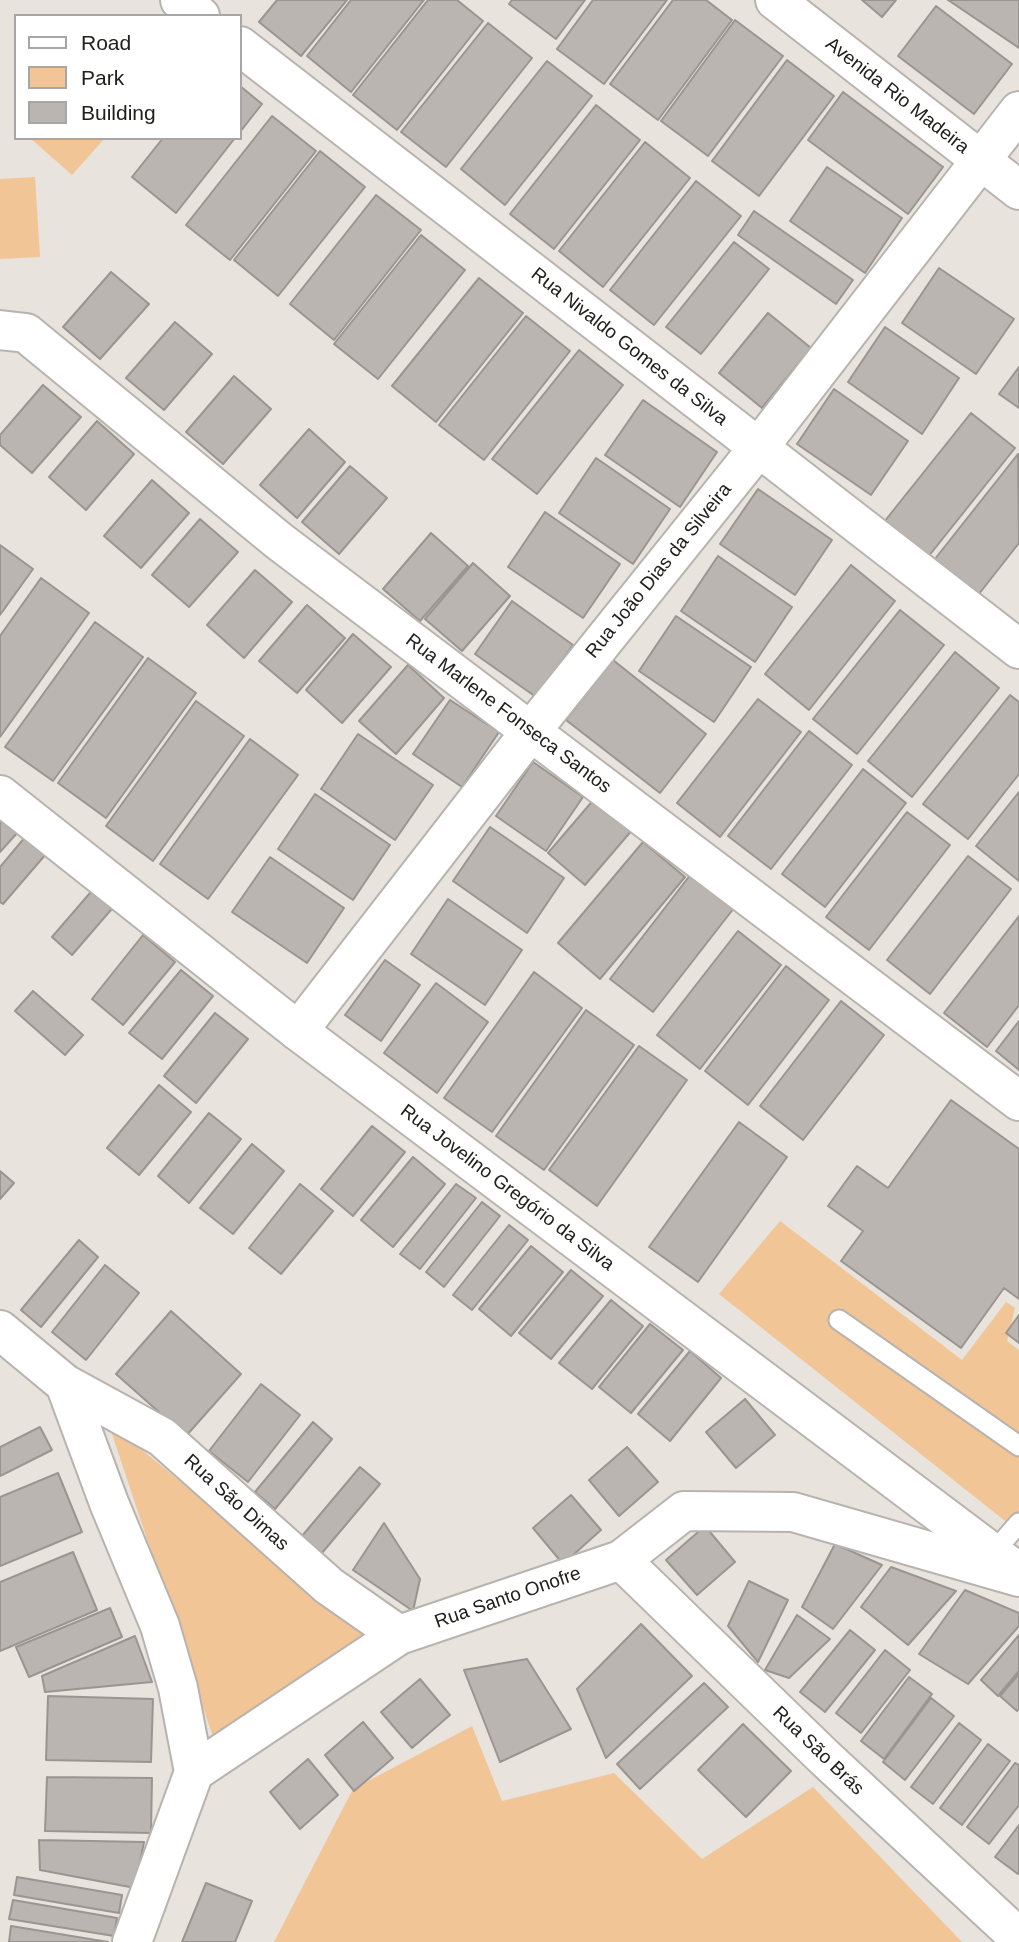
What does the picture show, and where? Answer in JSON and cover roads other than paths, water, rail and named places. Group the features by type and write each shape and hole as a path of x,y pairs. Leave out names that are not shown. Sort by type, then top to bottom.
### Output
{"street":[{"path":"180,0 198,14"},
{"name":"Avenida Rio Madeira","path":"775,0 1019,190"},
{"name":"Rua Nivaldo Gomes da Silva","path":"242,48 1019,649"},
{"name":"Rua João Dias da Silveira","path":"298,1031 531,731 759,447 1019,111"},
{"name":"Rua Marlene Fonseca Santos","path":"0,330 26,333 279,541 1019,1101"},
{"name":"Rua Jovelino Gregório da Silva","path":"0,795 298,1031 1010,1568"},
{"name":"Rua São Dimas","path":"0,1330 65,1384 162,1437 329,1586 399,1635"},
{"name":"Rua São Dimas","path":"65,1384 109,1503 160,1626 178,1688 194,1772"},
{"name":"Rua Santo Onofre","path":"194,1772 399,1635 621,1560 684,1511 793,1511 1010,1568"},
{"name":"Rua São Brás","path":"621,1560 824,1757 1019,1938"},
{"path":"132,1942 194,1772"}],"lane":[{"path":"839,1320 1019,1447"},
{"path":"1010,1568 1019,1523"}]}
